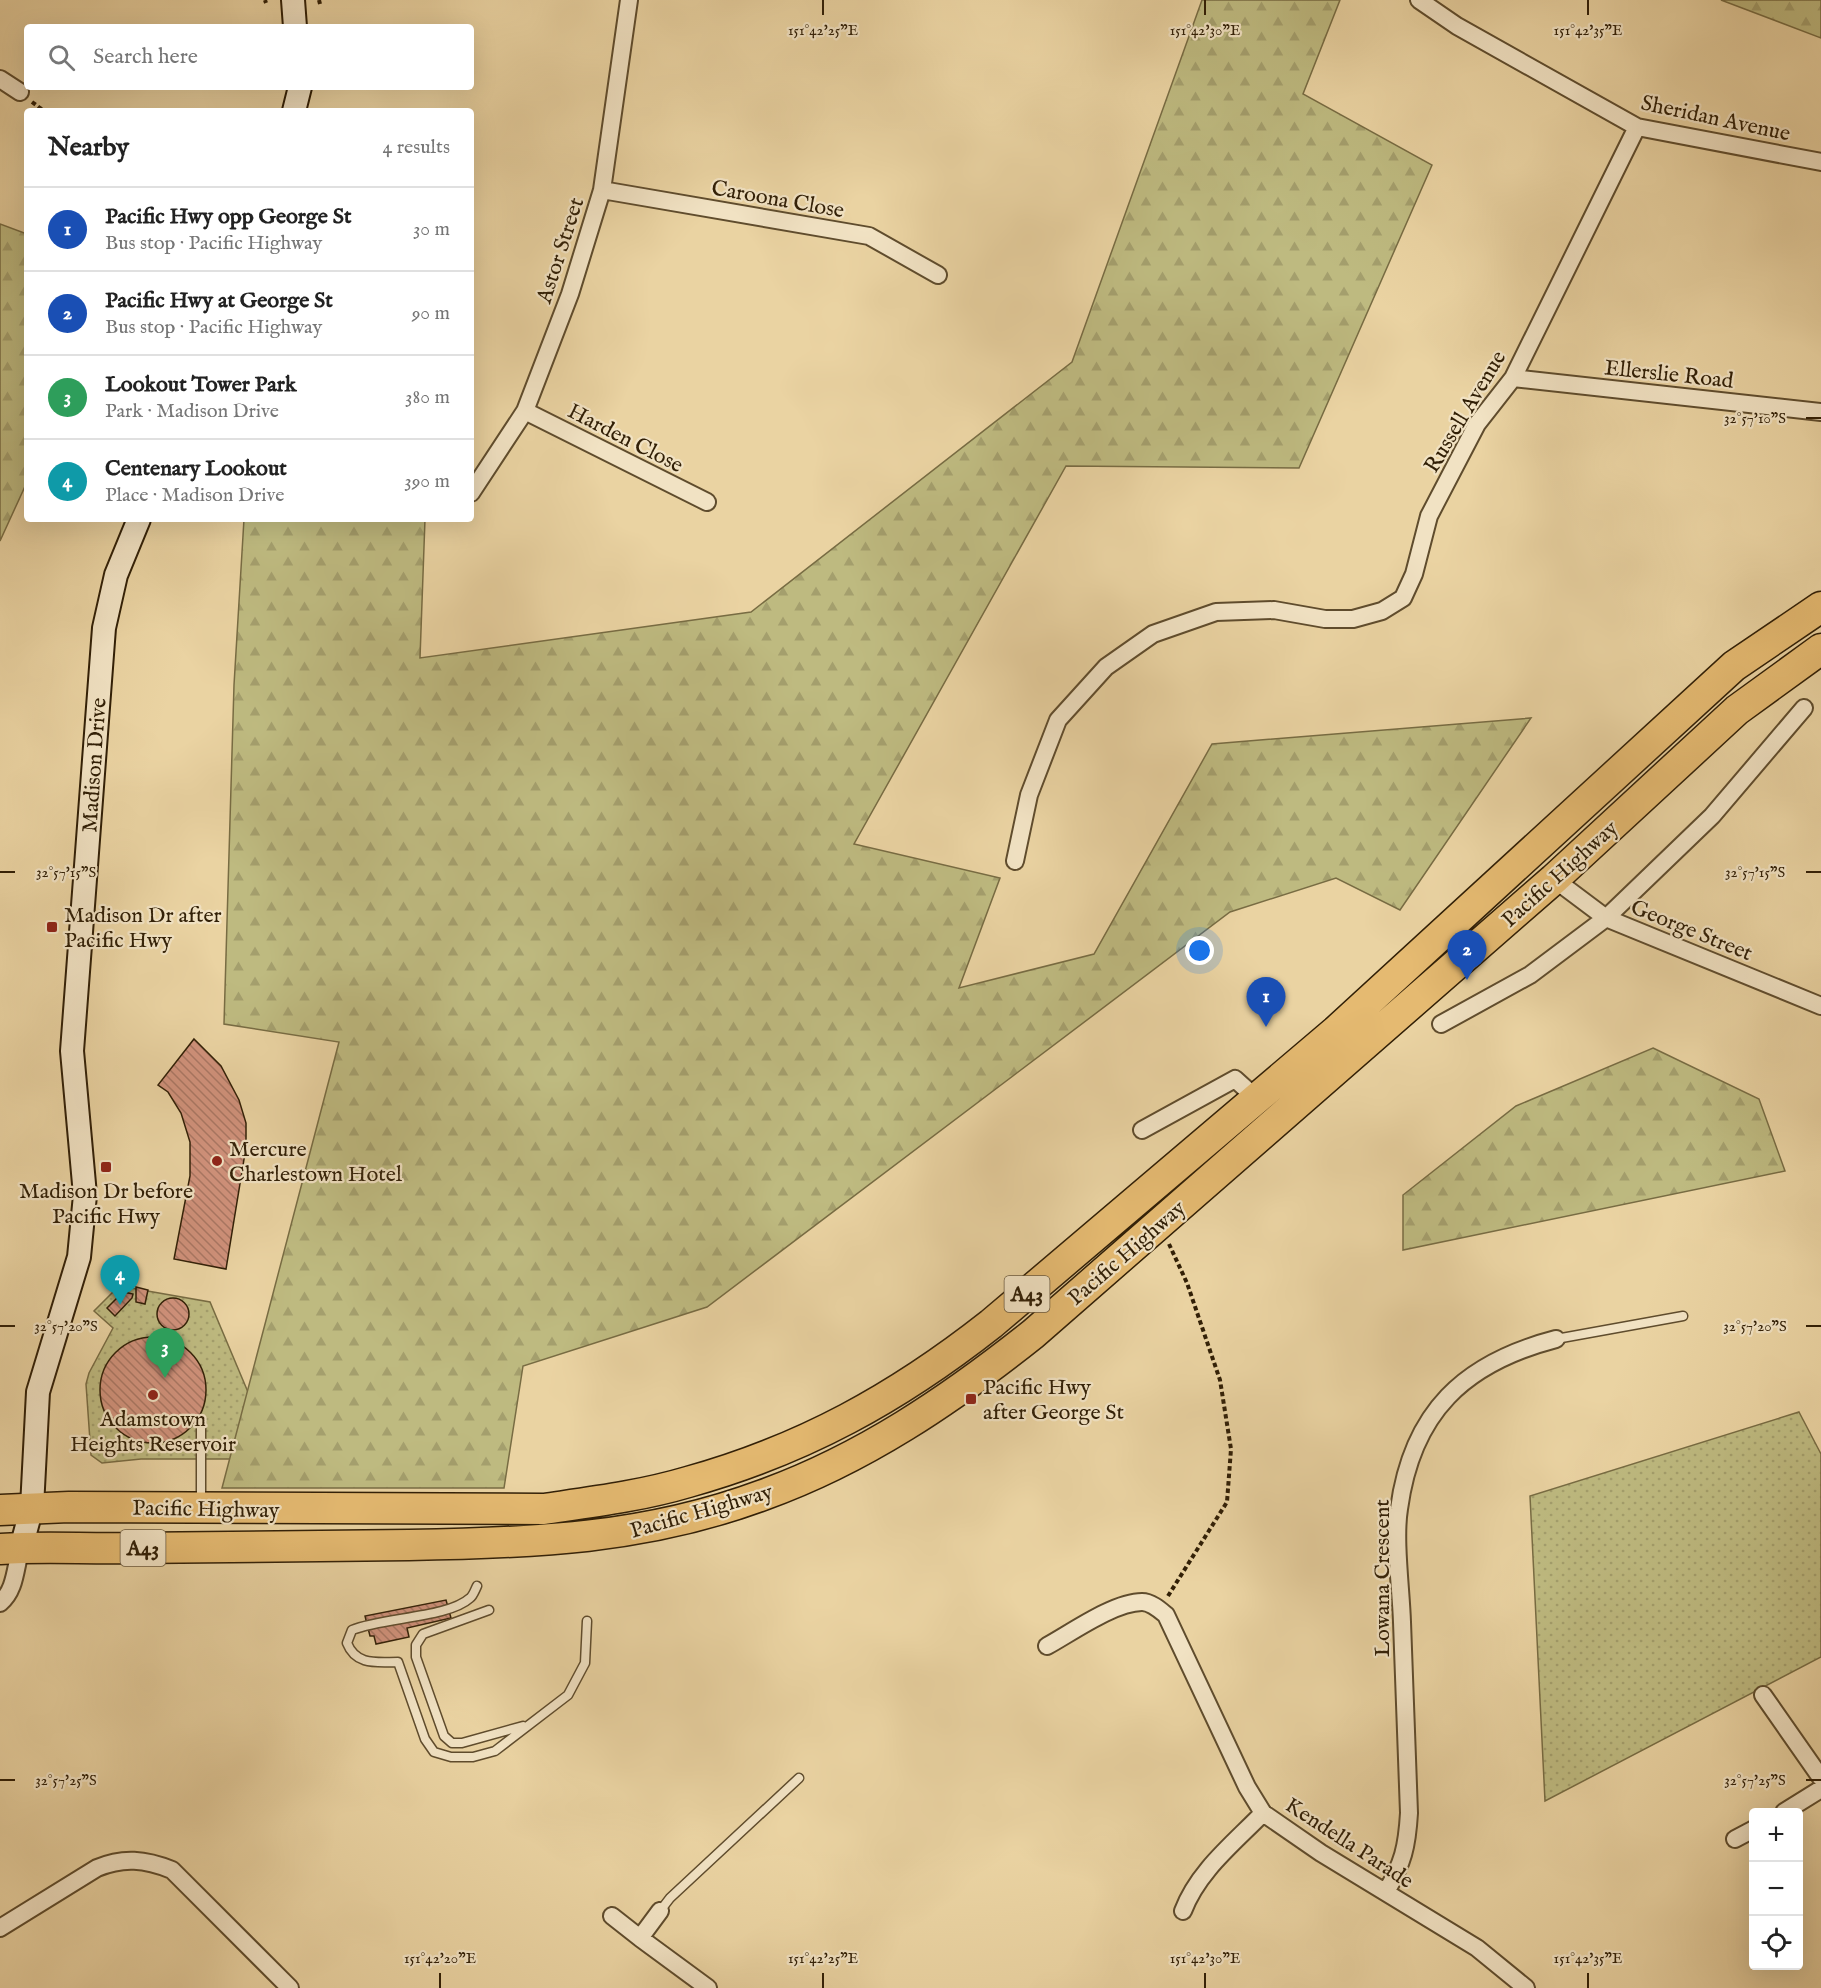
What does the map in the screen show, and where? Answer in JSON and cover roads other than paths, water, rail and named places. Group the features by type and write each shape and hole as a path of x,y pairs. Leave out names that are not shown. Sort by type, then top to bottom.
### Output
{"highway":[{"name":"Pacific Highway","path":"0,1510 32,1508 544,1509 622,1497 687,1483 748,1464 803,1442 856,1416 946,1359 1073,1256 1336,1031 1734,666 1821,607"},
{"name":"Pacific Highway","path":"11,1549 507,1543 598,1537 710,1512 763,1495 840,1462 908,1425 973,1381 1032,1334 1554,879 1737,710 1821,649"}],"main road":[{"path":"293,0 296,24"},
{"path":"295,108 299,90"},
{"name":"Madison Drive","path":"11,1549 32,1508 38,1392 79,1257 85,1195 72,1051 104,628 116,575 138,522"}],"street":[{"name":"Astor Street","path":"474,488 525,411 570,294 602,190 629,0"},
{"name":"Sheridan Avenue","path":"1419,0 1457,26 1637,127 1821,162"},
{"path":"0,79 20,92"},
{"name":"Russell Avenue","path":"1015,861 1029,795 1058,720 1106,667 1153,634 1216,612 1274,610 1325,619 1353,619 1382,612 1403,598 1414,574 1429,516 1477,424 1513,378 1637,127"},
{"name":"Caroona Close","path":"602,190 869,236 938,275"},
{"name":"Ellerslie Road","path":"1513,378 1821,412"},
{"name":"Harden Close","path":"525,411 706,502"},
{"path":"1441,1024 1530,975 1606,918 1712,816 1804,708"},
{"name":"George Street","path":"1554,879 1606,918 1821,1006"},
{"path":"1143,1130 1235,1079 1256,1098"},
{"name":"Lowana Crescent","path":"1386,1892 1400,1868 1408,1841 1409,1813 1398,1510 1410,1458 1426,1425 1449,1394 1471,1375 1515,1351 1556,1339"},
{"path":"0,1603 8,1596 13,1586 14,1571 11,1549"},
{"name":"Kendella Parade","path":"1047,1646 1121,1606 1143,1602 1160,1610 1166,1615 1247,1787 1263,1813 1321,1853 1477,1948 1526,1988"},
{"path":"1763,1695 1821,1778"},
{"path":"1790,1808 1821,1789"},
{"path":"1183,1911 1190,1893 1204,1873 1263,1813"},
{"path":"1735,1839 1749,1832"},
{"path":"0,1928 97,1868 113,1862 152,1862 172,1870 290,1988"},
{"path":"640,1938 660,1911"},
{"path":"612,1916 708,1988"}],"lane":[{"path":"1556,1339 1683,1316"},
{"path":"201,1424 201,1508"},
{"path":"477,1586 471,1598 451,1609 370,1623 352,1630 347,1643 352,1654 362,1661 398,1662 425,1738 434,1752 451,1757 473,1758 495,1751 568,1695 585,1663 587,1621"},
{"path":"489,1610 423,1634 416,1645 416,1657 444,1736 452,1743 462,1743 526,1725"},
{"path":"660,1911 670,1898 799,1778"}],"place":[{"name":"Madison Dr after Pacific Hwy","path":"52,927"},
{"name":"Pacific Hwy at George St","path":"1467,980"},
{"name":"Pacific Hwy opp George St","path":"1266,1027"},
{"name":"Mercure Charlestown Hotel","path":"217,1161"},
{"name":"Madison Dr before Pacific Hwy","path":"106,1167"},
{"name":"Centenary Lookout","path":"120,1305"},
{"name":"Lookout Tower Park","path":"165,1378"},
{"name":"Adamstown Heights Reservoir","path":"153,1395"},
{"name":"Pacific Hwy after George St","path":"971,1399"}]}
